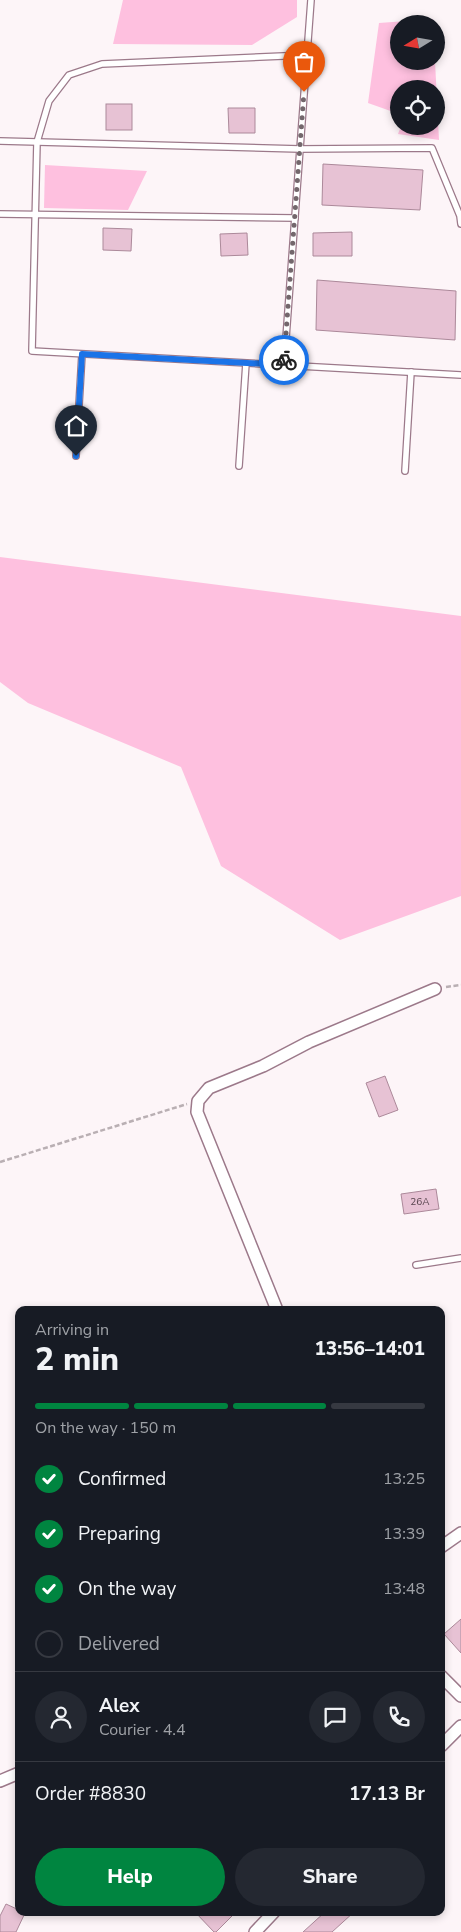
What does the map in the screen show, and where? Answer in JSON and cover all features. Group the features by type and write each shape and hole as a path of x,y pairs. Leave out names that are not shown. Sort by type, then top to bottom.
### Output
{"street":[{"path":"276,1306 197,1112 198,1101 209,1088 264,1066 309,1042 435,989"},
{"path":"445,1544 461,1533"},
{"path":"445,1680 461,1696"},
{"path":"445,1742 461,1726"},
{"path":"0,1781 15,1775"},
{"path":"255,1932 270,1916"}],"lane":[{"path":"284,365 311,0"},
{"path":"307,55 102,64 69,75 49,101 37,142 32,352 461,375"},
{"path":"0,141 300,149 432,148 460,216 461,224"},
{"path":"0,214 295,218"},
{"path":"76,456 82,354"},
{"path":"239,466 246,363"},
{"path":"405,471 412,372"},
{"path":"416,1265 461,1258"}],"path":[{"path":"0,1162 198,1101"}],"shaded area":[{"path":"123,0 297,0 297,17 252,45 113,44"},
{"path":"390,22 390,70 435,70 436,80 390,80 390,111 368,103 379,23"},
{"path":"405,135 439,135 439,140"},
{"path":"45,165 147,171 128,210 44,208"},
{"path":"0,557 461,616 461,896 340,940 221,866 181,767 28,703 0,682"}],"building":[{"path":"106,104 132,104 132,130 106,130"},
{"path":"228,108 255,108 255,133 229,133"},
{"path":"323,164 423,170 420,210 322,205"},
{"path":"103,228 132,229 131,251 103,250"},
{"path":"352,232 352,256 313,256 313,233"},
{"path":"247,233 248,255 221,256 220,234"},
{"path":"317,280 456,291 455,340 316,330"},
{"path":"385,1076 398,1110 379,1117 366,1083"},
{"path":"436,1189 439,1209 404,1214 401,1194"},
{"path":"461,1619 461,1653 445,1635"},
{"path":"6,1904 15,1908 15,1916 24,1916 16,1932 0,1932 0,1916"},
{"path":"199,1916 232,1916 216,1932"},
{"path":"321,1916 350,1916 332,1932 303,1932"}],"way so far":[{"path":"284,360 304,92"}],"route":[{"path":"76,456 82,354 284,365 284,360"}]}
